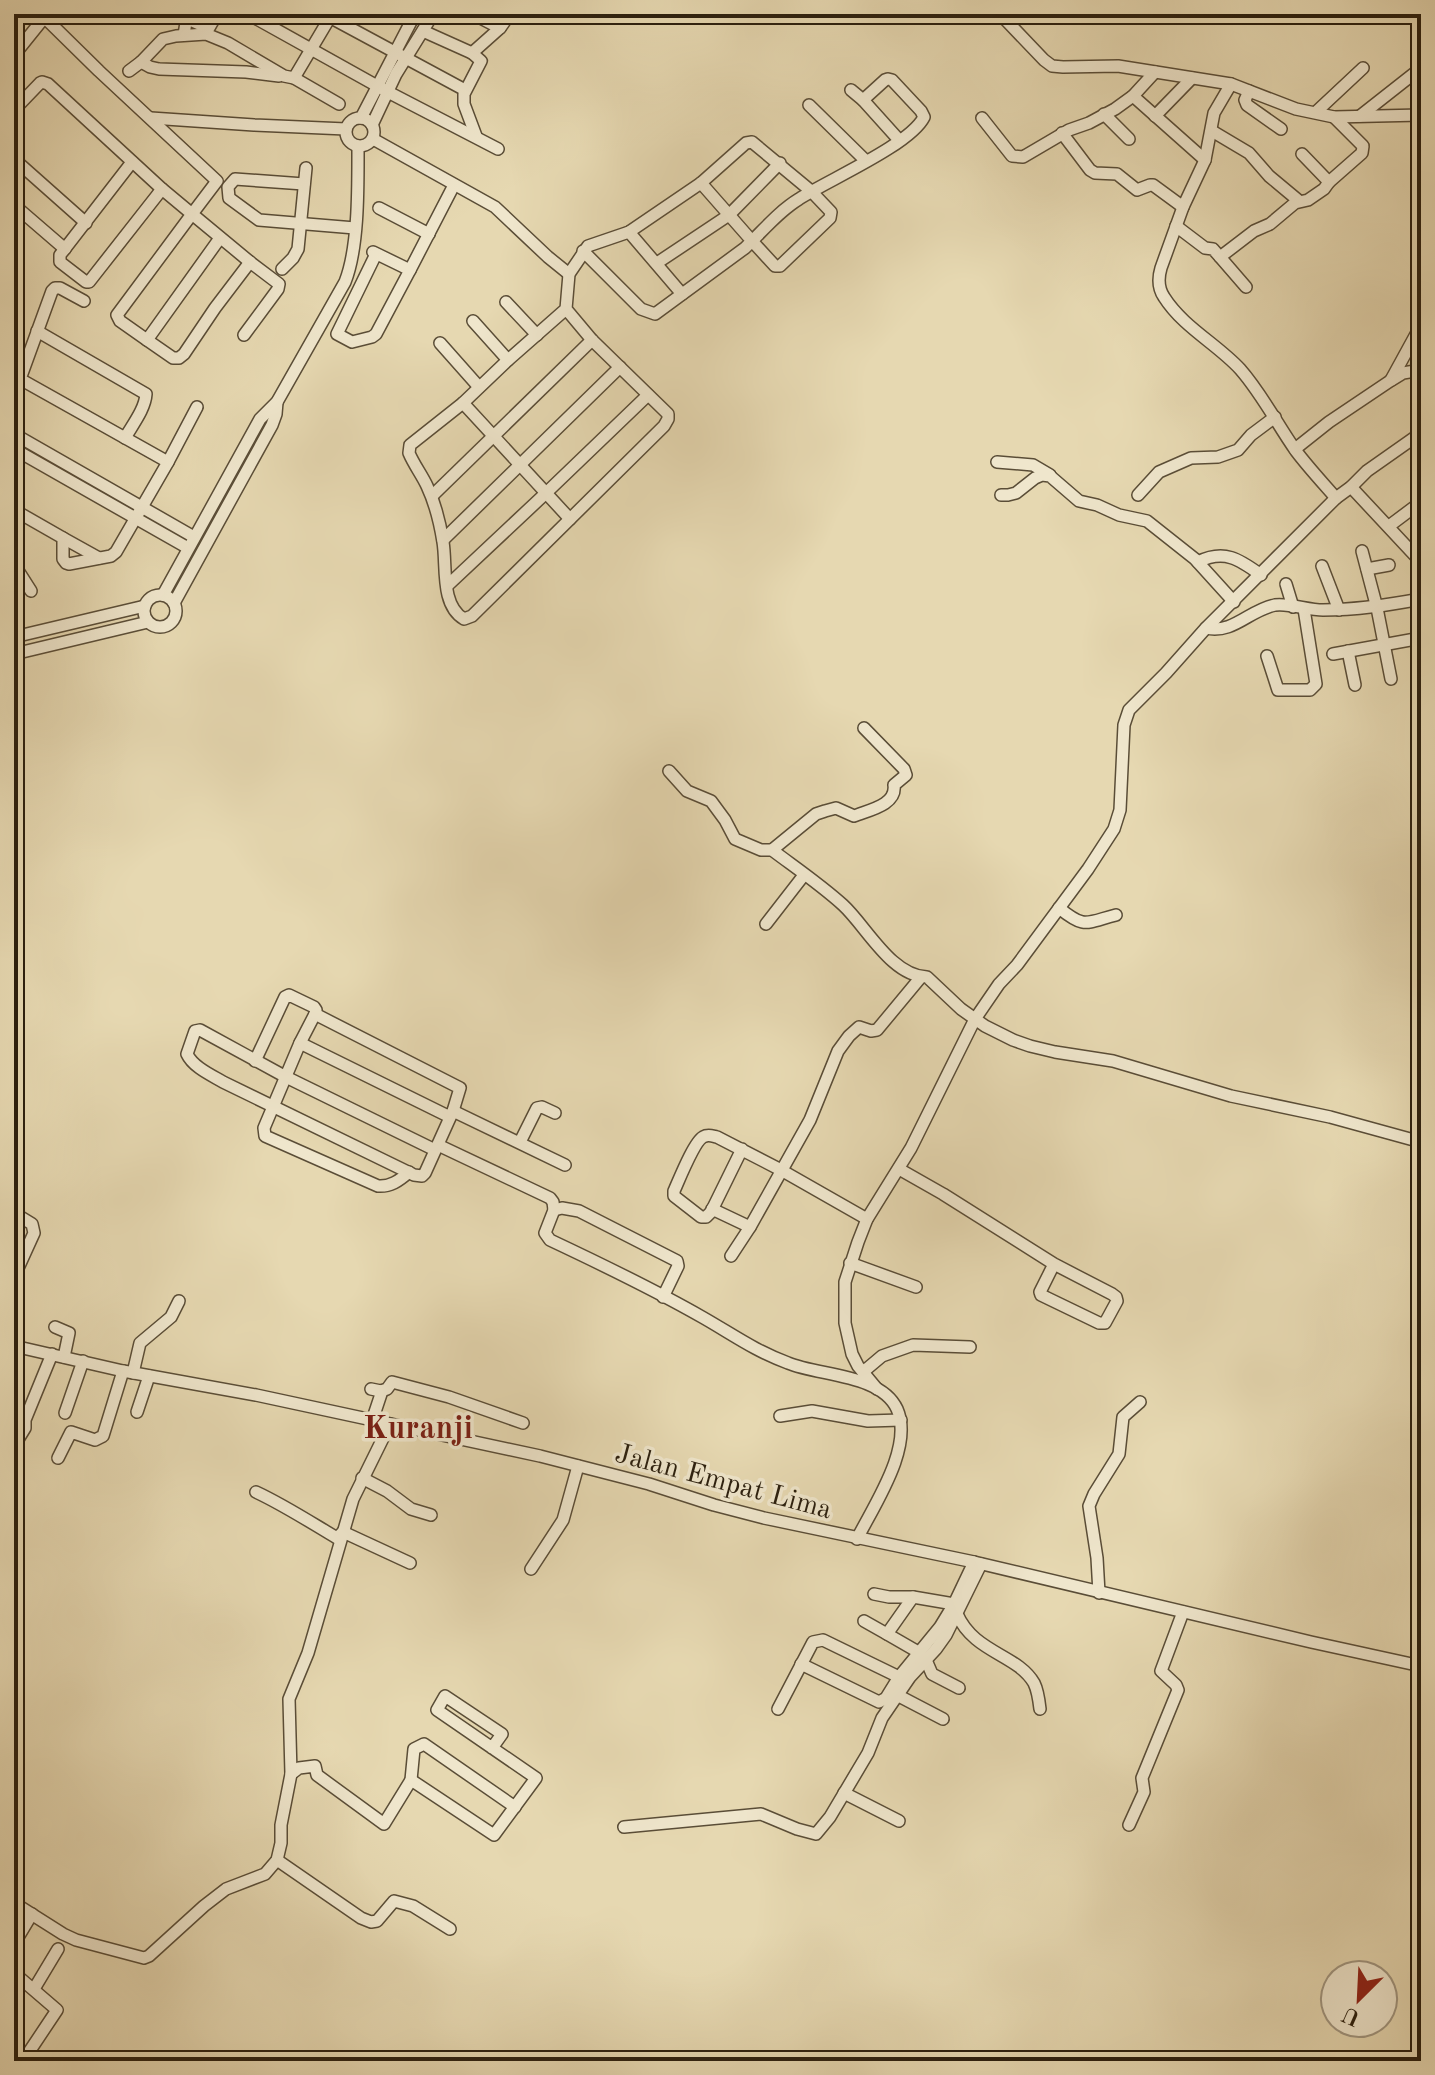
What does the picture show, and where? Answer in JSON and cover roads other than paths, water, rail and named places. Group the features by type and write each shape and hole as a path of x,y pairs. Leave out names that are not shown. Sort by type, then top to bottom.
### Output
{"street":[{"path":"207,31 217,14"},
{"path":"248,14 498,149"},
{"path":"372,125 394,52 413,18 397,14"},
{"path":"361,118 372,125 375,132 373,139 365,146 348,140 346,129 353,120 361,118 383,89 433,14"},
{"path":"473,14 500,28"},
{"path":"472,53 500,28 510,14"},
{"path":"1000,14 1052,66 1118,66 1231,84 1296,109 1334,117 1421,115"},
{"path":"14,55 44,15 217,181 118,313 120,321 173,358 179,358 250,262"},
{"path":"289,77 311,50 328,15 465,90"},
{"path":"129,71 163,39 207,31 339,104"},
{"path":"423,31 479,58 480,64 465,90 464,104 476,136"},
{"path":"141,62 159,69 289,77"},
{"path":"1316,112 1363,68"},
{"path":"1360,117 1421,68"},
{"path":"982,118 1012,156 1023,157 1133,96 1155,72"},
{"path":"1155,116 1192,78"},
{"path":"583,251 641,309 655,314 745,248 791,204 899,140 924,117 892,80 888,79 863,100"},
{"path":"14,110 40,83 45,83 162,189 279,284 244,335"},
{"path":"1231,84 1214,113 1205,160 1183,207 1158,276 1165,298 1192,327 1239,368 1295,449 1336,498"},
{"path":"851,90 899,140"},
{"path":"1249,91 1245,100 1247,105 1281,129"},
{"path":"1133,96 1205,160"},
{"path":"809,105 866,161"},
{"path":"1104,114 1129,139"},
{"path":"1220,257 1254,231 1270,224 1295,203 1308,200 1324,189 1364,150 1334,117"},
{"path":"151,118 346,129"},
{"path":"1212,131 1249,153 1269,176 1299,201"},
{"path":"1062,133 1090,170 1117,174 1137,190 1153,185 1183,207"},
{"path":"373,139 503,213 566,272"},
{"path":"566,309 463,403 410,445 409,453 432,496 443,540 451,605 464,619 472,616 668,419 668,414 592,340 566,309 566,272 583,251 598,241 629,232 701,183 746,143 752,142 811,191 829,209 830,218 784,263 775,266 701,183"},
{"path":"163,595 260,419 277,402 345,282 353,256 358,146"},
{"path":"1302,154 1329,182"},
{"path":"14,159 86,223"},
{"path":"132,162 60,255 60,262 89,282 162,189"},
{"path":"657,263 729,215 780,163"},
{"path":"282,269 298,249 306,168"},
{"path":"304,184 235,179 227,193 229,198 259,220 355,228"},
{"path":"410,270 374,253 337,336 354,342 374,336 410,270 454,185"},
{"path":"14,205 65,249"},
{"path":"379,208 429,234"},
{"path":"1176,226 1205,248 1212,248 1246,287"},
{"path":"629,232 682,294"},
{"path":"147,340 220,238"},
{"path":"84,301 55,288 49,296 17,383 168,462"},
{"path":"506,302 537,335"},
{"path":"473,321 508,360"},
{"path":"1390,381 1420,327"},
{"path":"37,331 146,394 147,398 125,438"},
{"path":"432,496 592,340"},
{"path":"440,343 479,387"},
{"path":"443,540 620,367"},
{"path":"1295,449 1390,381 1403,373 1421,370"},
{"path":"447,586 648,395"},
{"path":"14,654 148,622 159,627 171,624 176,612 174,603 272,425 277,402"},
{"path":"463,403 570,519"},
{"path":"63,538 63,559 69,564 111,556 116,552 197,407"},
{"path":"1138,495 1159,472 1191,458 1218,457 1238,450 1251,435 1275,417"},
{"path":"857,1539 895,1463 901,1441 901,1420 895,1405 877,1389 852,1354 845,1323 845,1282 867,1219 899,1169 975,1019 1088,869 1116,822 1120,810 1124,725 1129,710 1336,498 1367,471 1421,433"},
{"path":"14,434 142,508 191,542"},
{"path":"14,449 135,519 191,542"},
{"path":"997,462 1033,465 1079,501 1147,521 1198,562 1234,602"},
{"path":"1001,495 1016,493 1042,475 1050,476"},
{"path":"1351,487 1421,562"},
{"path":"1389,526 1420,504"},
{"path":"14,510 99,558"},
{"path":"1362,551 1391,679"},
{"path":"1198,562 1216,556 1229,556 1261,575"},
{"path":"1367,569 1389,565"},
{"path":"1322,566 1339,610"},
{"path":"15,569 31,591"},
{"path":"1267,656 1278,690 1314,688 1316,684 1299,608 1286,584"},
{"path":"14,637 145,606 154,596 163,595 174,603"},
{"path":"1206,628 1233,627 1264,608 1278,604 1339,610 1377,608 1421,599"},
{"path":"145,606 144,614 148,622"},
{"path":"1333,654 1421,638"},
{"path":"1348,651 1355,685"},
{"path":"772,850 816,814 836,808 854,816 890,800 894,795 894,785 906,775 904,769 864,728"},
{"path":"669,771 687,791 711,801 735,839 761,850 772,850 846,908 893,961 921,977 927,977 961,1009 1013,1040 1113,1061 1231,1096 1330,1117 1421,1142"},
{"path":"766,924 804,875"},
{"path":"1059,908 1074,921 1082,923 1116,915"},
{"path":"731,1256 810,1120 832,1063 849,1036 859,1027 877,1030 921,977"},
{"path":"255,1061 285,997 289,995 314,1007 315,1014 263,1131 265,1136 378,1186 386,1187 409,1172"},
{"path":"315,1014 458,1085 460,1090 452,1114 436,1147 422,1176 223,1082 193,1063 187,1054 195,1031 200,1030 286,1077 436,1147 545,1195 553,1202 554,1210 545,1233 550,1240 702,1316 742,1343 790,1364 855,1379 877,1389"},
{"path":"300,1043 565,1165"},
{"path":"520,1142 537,1108 555,1113"},
{"path":"742,1149 706,1217 701,1217 674,1196 699,1141 704,1136 717,1137 742,1149 781,1170 867,1219"},
{"path":"899,1169 1054,1264 1116,1297 1117,1301 1105,1323 1099,1323 1041,1295 1054,1264"},
{"path":"712,1209 750,1227"},
{"path":"554,1210 579,1211 677,1261 678,1266 663,1297"},
{"path":"14,1213 32,1224 34,1233 18,1261 14,1277"},
{"path":"850,1263 916,1287"},
{"path":"58,1458 71,1432 95,1440 103,1436 140,1343 171,1317 179,1301"},
{"path":"14,1446 69,1333 55,1327"},
{"path":"863,1372 882,1356 913,1345 970,1347"},
{"name":"Jalan Empat Lima","path":"14,1346 540,1456 727,1508 857,1539 978,1563 1421,1666"},
{"path":"65,1413 83,1361"},
{"path":"137,1412 149,1376"},
{"path":"372,1421 376,1390 387,1389 392,1382 523,1423"},
{"path":"1099,1593 1089,1506 1119,1454 1123,1417 1140,1402"},
{"path":"780,1416 812,1411 868,1421 901,1420"},
{"path":"14,1903 76,1940 144,1958 226,1889 265,1874 277,1860 291,1774 289,1699 308,1653 353,1499 390,1424"},
{"path":"531,1569 563,1520 578,1466"},
{"path":"362,1478 411,1509 431,1515"},
{"path":"256,1492 285,1505 337,1538 343,1532"},
{"path":"343,1532 410,1563"},
{"path":"801,1664 879,1702 886,1698 899,1677 936,1649 978,1563"},
{"path":"874,1594 913,1597 955,1609"},
{"path":"887,1634 913,1597"},
{"path":"955,1609 962,1626 975,1639 1012,1663 1034,1683 1040,1709"},
{"path":"1129,1825 1144,1792 1142,1778 1178,1690 1161,1671 1183,1612"},
{"path":"864,1621 923,1656 932,1674 959,1688"},
{"path":"778,1709 813,1642 823,1640 899,1677"},
{"path":"624,1827 761,1814 816,1834 830,1817 868,1753 882,1718 923,1656"},
{"path":"897,1695 943,1719"},
{"path":"411,1780 494,1835 536,1778 492,1748 437,1710 445,1696 502,1734 492,1748"},
{"path":"291,1774 299,1768 315,1766 317,1775 384,1824 411,1780 414,1749 424,1744 515,1807"},
{"path":"844,1793 899,1821"},
{"path":"277,1860 371,1922 377,1921 394,1901 413,1906 450,1929"},
{"path":"14,1944 32,1914"},
{"path":"34,1989 58,1949"},
{"path":"14,1973 57,2012 23,2061"}],"district":[{"name":"Kuranji","path":"418,1427"}]}
